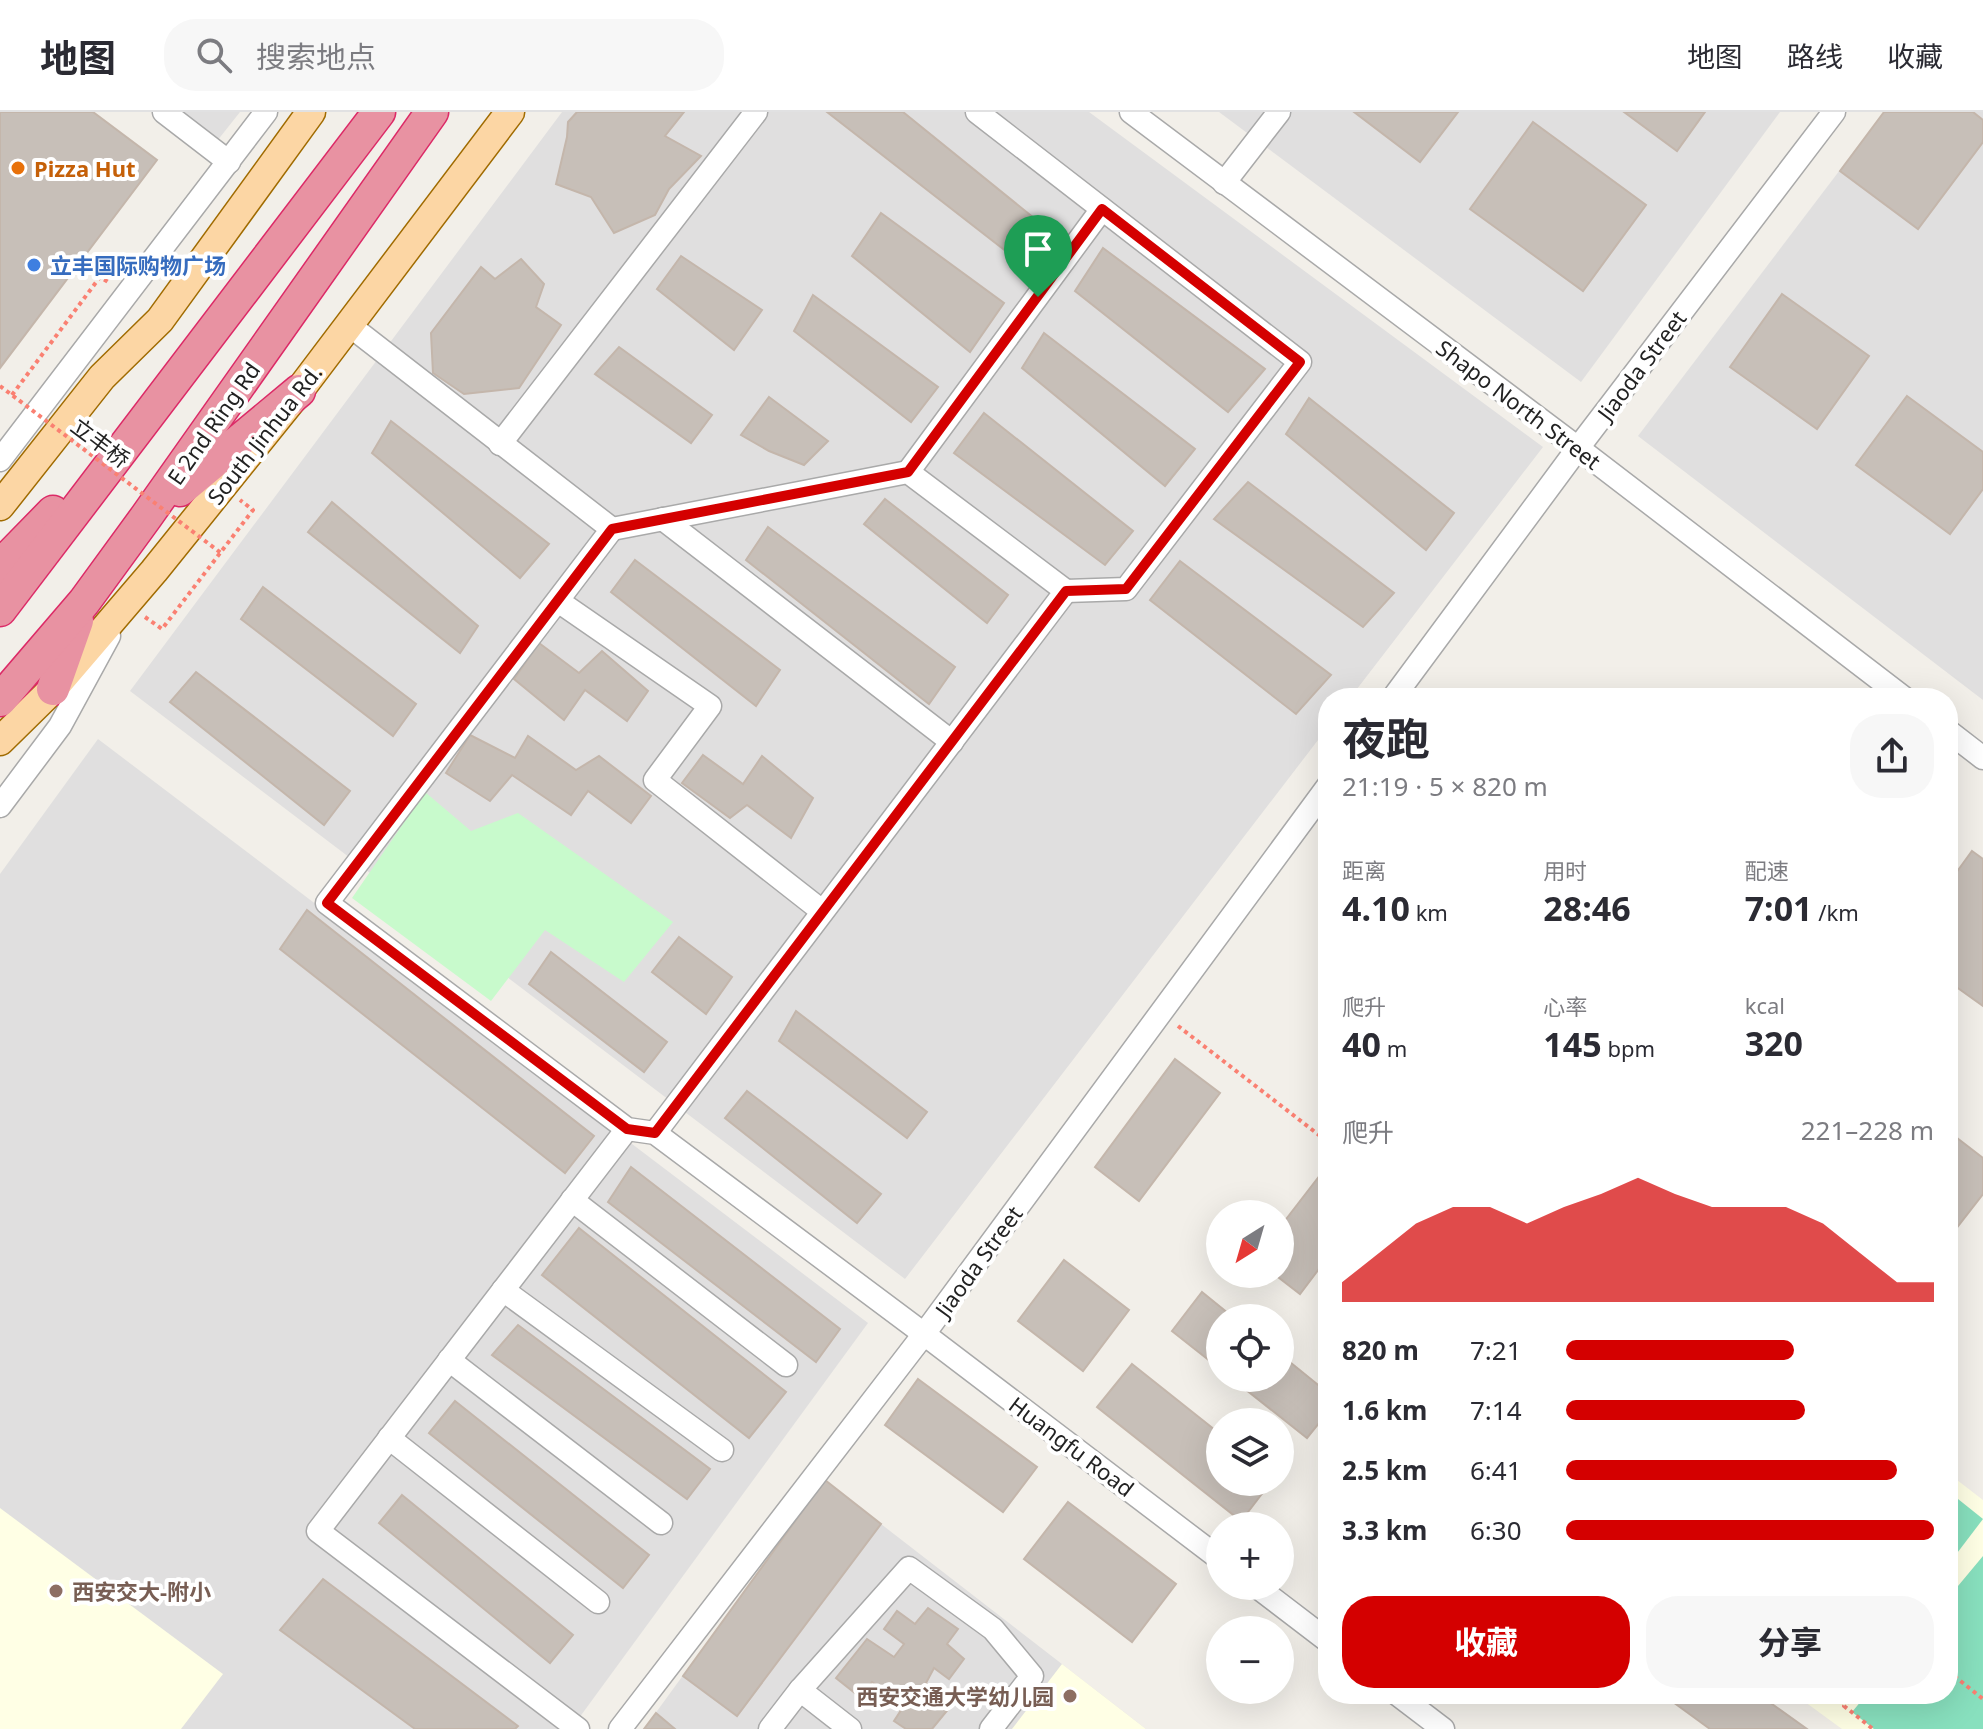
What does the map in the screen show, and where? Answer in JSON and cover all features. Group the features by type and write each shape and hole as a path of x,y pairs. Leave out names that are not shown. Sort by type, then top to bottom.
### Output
{"highway":[{"path":"0,610 373,120"},
{"name":"E 2nd Ring Rd","path":"0,700 84,602 423,124"},
{"path":"146,517 299,391"},
{"path":"0,569 151,412"},
{"path":"53,689 84,602"}],"main road":[{"path":"0,506 102,377 160,320 311,112"},
{"name":"South Jinhua Rd.","path":"0,741 53,689 127,603 299,391 510,112"}],"street":[{"path":"164,112 229,162"},
{"path":"0,460 266,112"},
{"path":"500,444 756,112"},
{"path":"908,472 1066,591 1126,589 1300,362 977,112"},
{"name":"Shapo North Street","path":"1131,112 1891,688"},
{"path":"1224,183 1279,112"},
{"name":"Jiaoda Street","path":"1400,688 1578,448 1834,112"},
{"path":"1066,591 655,1133 627,1129 327,903 612,529 908,472 1102,209"},
{"path":"349,325 612,529"},
{"path":"663,519 952,742"},
{"path":"558,601 710,706 655,780 822,911"},
{"path":"0,806 60,726 127,603"},
{"path":"1958,739 1983,758"},
{"name":"Jiaoda Street","path":"620,1729 924,1334 1318,800"},
{"path":"578,1729 318,1531 627,1129"},
{"name":"Huangfu Road","path":"655,1133 1206,1548"},
{"path":"572,1200 786,1365"},
{"path":"503,1290 722,1450"},
{"path":"449,1360 661,1523"},
{"path":"389,1438 598,1602"},
{"path":"770,1729 800,1690 909,1568 993,1629 1032,1676 991,1729"},
{"path":"1274,1600 1318,1633"},
{"path":"800,1690 850,1729"},
{"path":"1410,1704 1443,1729"}],"path":[{"path":"12,395 100,277"},
{"name":"立丰桥","path":"0,386 221,553"},
{"path":"162,629 253,510"},
{"path":"1161,1013 1318,1134"},
{"path":"1958,1679 1983,1699"},
{"path":"1846,1704 1844,1706 1873,1729"}],"shaded area":[{"path":"179,112 240,112 217,141"},
{"path":"562,112 1089,112 1543,447 1358,688 1318,688 1318,740 905,1279 130,691"},
{"path":"1219,112 1780,112 1581,382"},
{"path":"1884,112 1983,112 1983,700 1638,436"},
{"path":"98,739 868,1323 571,1729 0,1729 0,874"},
{"path":"825,1480 881,1524 1146,1729 644,1729"},
{"path":"1958,1481 1983,1500 1983,1729 1842,1729 1808,1704 1958,1704"},
{"name":"西安交大-附小","path":"0,1508 223,1674 181,1729 0,1729"},
{"name":"西安交通大学幼儿园","path":"1062,1664 1146,1729 1012,1729"}],"green space":[{"path":"425,792 471,831 518,813 673,922 624,982 545,930 491,1001 352,898"},
{"path":"1958,1499 1983,1519 1958,1552"},
{"path":"1983,1556 1983,1729 1874,1729 1852,1712 1859,1704 1958,1704 1958,1586"}],"building":[{"name":"立丰国际购物广场","path":"0,112 49,112 135,177 0,353"},
{"name":"立丰国际购物广场","path":"0,112 93,112 157,160 0,368"},
{"path":"577,112 684,112 665,136 701,156 669,189 655,215 614,233 591,197 556,184 568,122"},
{"path":"827,112 903,112 1050,231 1025,266"},
{"path":"1354,112 1458,112 1420,162"},
{"path":"1624,112 1705,112 1677,151"},
{"path":"1884,112 1973,112 1983,120 1983,142 1918,229 1840,171"},
{"path":"1533,122 1646,205 1583,291 1470,209"},
{"path":"881,213 1004,303 970,352 852,256"},
{"path":"1103,248 1265,369 1228,412 1075,291"},
{"path":"681,256 762,310 734,350 657,289"},
{"path":"521,259 544,284 536,307 561,325 519,388 464,394 433,373 431,333 481,267 495,279"},
{"path":"1782,294 1869,356 1817,429 1730,367"},
{"path":"813,295 938,387 911,422 794,331"},
{"path":"1044,333 1195,449 1165,486 1022,368"},
{"path":"619,347 712,415 691,443 595,374"},
{"path":"1907,396 1983,452 1983,489 1950,534 1856,465"},
{"path":"769,397 828,441 804,465 769,451 741,435"},
{"path":"1309,398 1454,513 1426,550 1286,434"},
{"path":"984,413 1133,531 1105,565 954,453"},
{"path":"391,421 549,544 520,578 372,453"},
{"path":"1248,482 1394,593 1363,627 1214,519"},
{"path":"885,499 1008,595 987,623 864,524"},
{"path":"332,502 478,626 460,653 308,532"},
{"path":"768,527 955,667 929,704 746,560"},
{"path":"635,560 780,670 756,706 611,592"},
{"path":"1180,561 1331,675 1296,714 1150,600"},
{"path":"263,587 416,704 393,736 241,619"},
{"path":"539,643 579,673 602,651 648,691 627,721 585,690 564,720 514,679"},
{"path":"196,672 350,791 324,825 170,702"},
{"path":"470,735 515,758 528,736 576,770 599,756 651,796 631,823 588,791 571,815 512,775 490,801 446,773"},
{"path":"703,755 743,784 762,756 813,798 791,838 747,805 730,818 682,783"},
{"path":"1972,851 1983,859 1983,1006 1958,988 1958,870"},
{"path":"307,910 594,1136 565,1173 280,949"},
{"path":"679,937 732,977 706,1014 652,972"},
{"path":"551,952 667,1042 644,1072 529,984"},
{"path":"796,1011 927,1112 907,1138 779,1041"},
{"path":"1175,1059 1220,1093 1139,1201 1095,1167"},
{"path":"747,1091 881,1194 857,1223 725,1118"},
{"path":"1958,1139 1983,1158 1983,1194 1958,1226"},
{"path":"631,1167 840,1329 816,1362 608,1202"},
{"path":"1318,1178 1318,1270 1300,1294 1292,1288 1294,1209"},
{"path":"579,1228 786,1392 749,1438 542,1275"},
{"path":"1064,1260 1129,1310 1083,1371 1018,1321"},
{"path":"1202,1292 1217,1304 1206,1304 1206,1358 1172,1331"},
{"path":"518,1325 710,1469 687,1499 492,1355"},
{"path":"1132,1364 1206,1423 1206,1493 1097,1407"},
{"path":"1294,1365 1318,1385 1318,1424 1307,1438 1294,1428 1294,1408 1269,1408 1249,1392 1294,1392"},
{"path":"918,1379 1037,1467 1003,1512 885,1425"},
{"path":"455,1401 649,1555 623,1588 429,1433"},
{"path":"825,1480 881,1524 737,1716 683,1676"},
{"path":"402,1495 573,1635 550,1663 379,1523"},
{"path":"1209,1496 1260,1496 1248,1512 1230,1512"},
{"path":"1068,1502 1176,1584 1132,1642 1024,1559"},
{"path":"323,1579 518,1726 515,1729 415,1729 280,1630"},
{"path":"928,1608 958,1629 947,1644 964,1659 949,1679 934,1668 926,1683 950,1707 932,1729 906,1729 894,1721 905,1704 872,1682 860,1697 836,1678 867,1639 894,1657 904,1644 884,1629 897,1611 915,1624"},
{"path":"1676,1704 1772,1704 1807,1729 1710,1729"},
{"path":"656,1713 675,1729 644,1729"}],"place":[{"name":"Pizza Hut","path":"18,168"},
{"name":"立丰国际购物广场","path":"34,265"},
{"name":"西安交大-附小","path":"56,1591"},
{"name":"西安交通大学幼儿园","path":"1070,1696"}],"route":[{"path":"1102,209 1300,362 1126,589 1066,591 655,1133 627,1129 327,903 612,529 908,472 1038,297 1102,209"}]}
